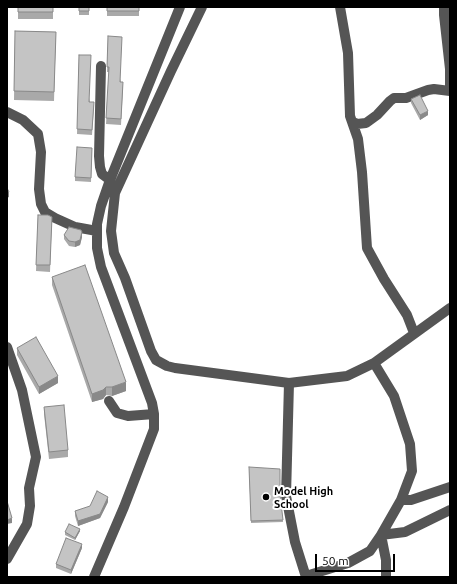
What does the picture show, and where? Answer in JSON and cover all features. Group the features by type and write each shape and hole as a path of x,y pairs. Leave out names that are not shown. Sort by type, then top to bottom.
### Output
{"street":[{"path":"94,577 124,507 154,429 152,403 101,266 97,248 97,224 101,206 110,180 180,7"},
{"path":"202,7 115,193 111,231 114,253 125,278 151,351 156,360 167,366 175,368 289,383 347,376 374,363 450,308"},
{"path":"340,7 348,53 350,116 358,139 366,248 384,280 407,315 414,333"},
{"path":"444,7 450,84"},
{"path":"101,66 100,167 102,174 110,180"},
{"path":"352,122 357,124 366,123 377,115 394,98 406,98 434,89 450,91"},
{"path":"7,112 23,120 38,134 41,152 39,189 41,204 45,212 75,227 97,231"},
{"path":"7,347 22,390 36,457 29,488 30,506 27,524 7,559"},
{"path":"289,383 286,496 295,542 306,577 348,564 370,551 401,500 412,471 410,444 394,396 374,363"},
{"path":"109,401 116,413 128,416 154,414"},
{"path":"401,500 411,500 450,487"},
{"path":"381,535 405,532 450,510"},
{"path":"381,535 386,560 386,577"}],"building":[{"path":"18,7 53,7 53,12 18,12"},
{"path":"79,7 89,7 89,11 79,11"},
{"path":"107,7 139,7 139,11 107,11"},
{"path":"15,31 56,32 54,92 14,91"},
{"path":"108,36 122,37 120,82 123,82 121,119 106,118 109,67 107,67"},
{"path":"79,55 91,55 89,102 94,102 92,130 77,129"},
{"path":"420,95 428,111 420,115 411,99"},
{"path":"77,147 92,148 91,178 75,177"},
{"path":"38,215 48,215 52,217 50,265 36,265"},
{"path":"69,227 81,230 80,240 75,242 69,241 64,235"},
{"path":"85,265 126,382 112,387 106,387 103,390 92,394 52,277"},
{"path":"36,337 58,376 39,387 17,348"},
{"path":"64,405 68,450 49,452 44,407"},
{"name":"Model High School","path":"249,467 280,469 280,494 283,520 251,521"},
{"path":"97,491 108,497 100,514 78,521 75,511 90,506"},
{"path":"7,501 12,518 7,520"},
{"path":"69,524 80,529 75,538 65,532"},
{"path":"66,538 82,544 71,570 56,564"}],"place":[{"name":"Model High School","path":"266,497"}]}
